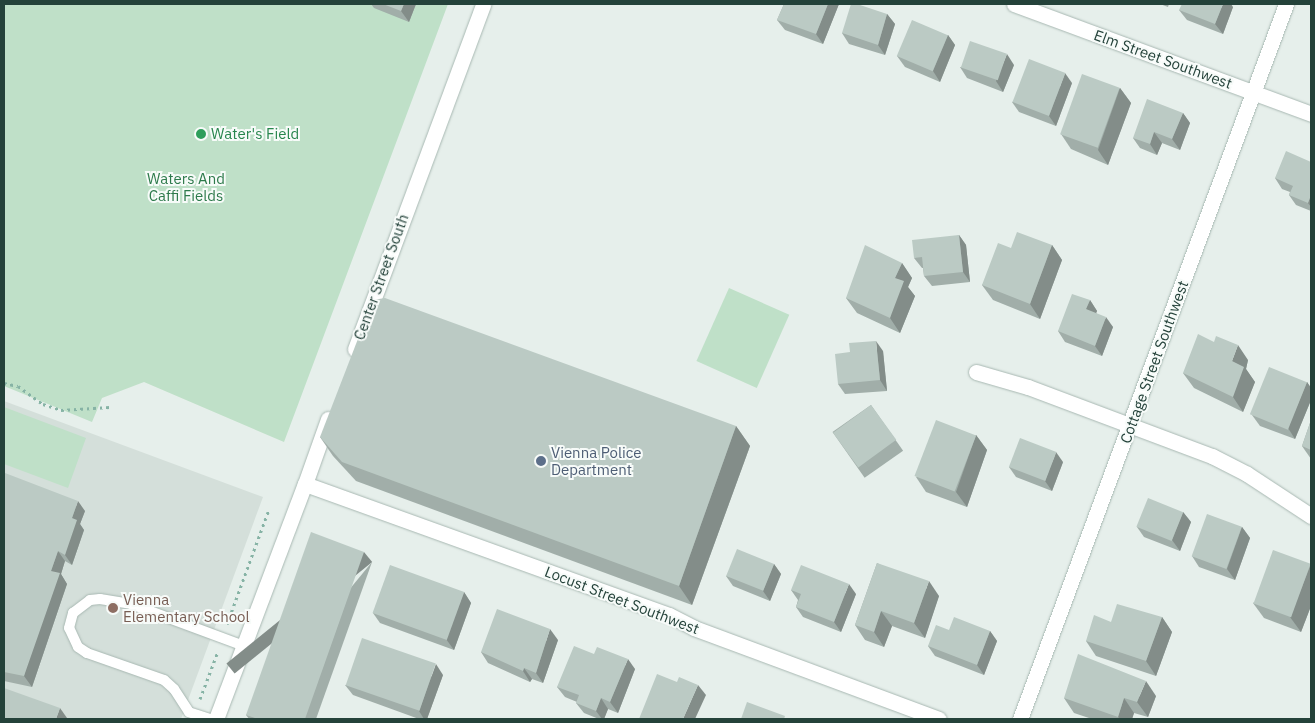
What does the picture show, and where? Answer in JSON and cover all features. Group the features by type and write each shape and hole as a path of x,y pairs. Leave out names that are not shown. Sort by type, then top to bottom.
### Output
{"street":[{"name":"Center Street South","path":"349,364 483,4"},
{"name":"Elm Street Southwest","path":"1014,4 1311,114"},
{"name":"Cottage Street Southwest","path":"1020,719 1286,4"},
{"path":"976,372 1130,425 1212,456 1247,474 1311,516"},
{"path":"216,719 335,400"},
{"name":"Locust Street Southwest","path":"304,484 669,615 694,628 939,719"}],"lane":[{"path":"210,719 189,712 174,689 164,680 87,653 78,647 69,628 73,613 80,605 100,599 131,604 244,646"}],"path":[{"path":"4,383 18,386 43,404 61,410 110,407"},
{"path":"199,703 269,509"}],"shaded area":[{"name":"Vienna Elementary School","path":"4,401 263,497 181,719 4,719"}],"green space":[{"name":"Waters And Caffi Fields","path":"4,4 448,4 284,442 144,382 102,398 92,422 4,386"},
{"path":"729,288 789,315 757,388 696,361"},
{"path":"4,407 86,438 68,488 4,464"}],"building":[{"path":"383,4 404,4 401,11"},
{"path":"784,4 828,4 816,34 777,20"},
{"path":"851,4 857,4 887,14 878,45 842,33"},
{"path":"1182,4 1223,4 1215,24 1179,10"},
{"path":"912,20 948,35 933,71 897,56"},
{"path":"970,41 1007,54 998,80 961,67"},
{"path":"1029,59 1065,73 1049,116 1013,102"},
{"path":"1082,74 1120,88 1098,148 1060,134"},
{"path":"1147,99 1183,113 1172,139 1154,132 1150,144 1133,138"},
{"path":"1286,151 1311,162 1311,195 1308,203 1289,195 1293,186 1275,178"},
{"path":"1017,232 1052,245 1030,304 982,285 998,243 1011,248"},
{"path":"959,235 963,272 924,276 922,257 914,258 912,240"},
{"path":"865,245 902,263 895,278 904,281 890,318 846,298"},
{"path":"1072,294 1090,300 1086,309 1106,317 1095,346 1058,331"},
{"name":"Vienna Police Department","path":"385,298 736,426 679,586 342,462 320,437 373,300"},
{"path":"1198,334 1214,342 1216,336 1238,345 1232,361 1244,367 1233,397 1183,373"},
{"path":"876,341 880,380 838,384 835,354 850,352 849,343"},
{"path":"1269,367 1307,382 1288,430 1250,414"},
{"path":"871,405 896,440 858,467 833,433"},
{"path":"936,420 976,435 955,491 914,476"},
{"path":"1311,420 1311,450 1302,446"},
{"path":"1020,438 1056,452 1045,481 1009,467"},
{"path":"5,473 78,501 72,518 77,520 65,555 58,551 51,571 60,573 24,676 4,672"},
{"path":"1148,498 1183,512 1172,541 1136,527"},
{"path":"1207,514 1242,527 1226,569 1192,556"},
{"path":"311,532 364,552 305,719 258,719 246,715"},
{"path":"737,549 774,564 763,591 726,576"},
{"path":"1273,550 1311,564 1291,617 1254,604"},
{"path":"877,563 929,581 914,623 881,611 874,632 855,625"},
{"path":"390,565 464,592 447,640 373,613"},
{"path":"801,565 849,584 834,622 796,607 801,594 791,590"},
{"path":"1117,604 1162,617 1146,661 1086,641 1094,615 1111,622"},
{"path":"497,609 550,629 536,673 524,668 523,671 481,652"},
{"path":"954,617 990,631 977,665 928,646 936,625 949,630"},
{"path":"362,638 436,663 419,711 346,685"},
{"path":"574,646 594,654 597,647 628,659 610,702 601,698 596,711 576,703 579,695 557,687"},
{"path":"1078,654 1146,681 1137,702 1124,698 1118,717 1064,698"},
{"path":"657,674 677,682 679,677 698,685 683,719 639,719"},
{"path":"4,688 60,708 56,719 4,719"},
{"path":"747,702 785,716 784,719 741,719"}],"place":[{"name":"Water's Field","path":"201,134"},
{"name":"Vienna Police Department","path":"541,461"},
{"name":"Vienna Elementary School","path":"113,608"}]}
